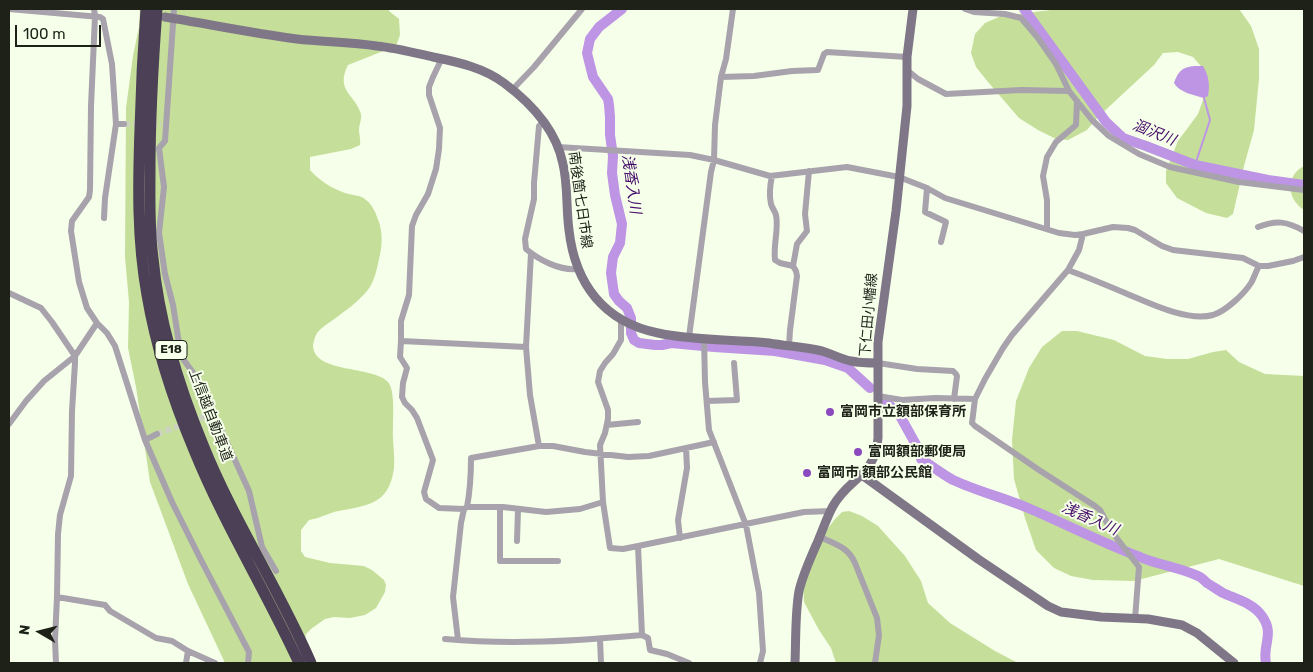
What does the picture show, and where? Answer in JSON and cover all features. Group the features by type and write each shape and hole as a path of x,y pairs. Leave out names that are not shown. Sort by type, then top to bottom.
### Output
{"highway":[{"name":"上信越自動車道","path":"146,9 140,144 140,224 142,260 155,333 173,393 194,451 299,663"},
{"name":"上信越自動車道","path":"165,15 150,147 152,257 165,330 183,390 204,447 233,510 311,663"}],"main road":[{"name":"下仁田小幡線","path":"795,663 800,589 808,566 834,504 844,491 870,466 878,447 879,332 907,106 907,57 913,9"},
{"name":"南後箇七日市線","path":"165,15 298,39 378,46 442,58 486,72 502,81 523,99 543,121 554,137 563,164 572,251 587,286 605,309 636,327 660,334 689,337 704,345 766,343 824,352 853,361 878,363"},
{"path":"862,475 978,559 1048,606 1061,612 1101,617 1148,619 1182,625 1197,633 1234,663"}],"street":[{"path":"9,9 57,11 100,16 103,19 112,64 116,124 105,198 104,218"},
{"path":"94,9 90,106 90,190 89,196 72,221 71,231 82,293 96,323 107,333 115,346 145,440 172,502 249,652 248,663"},
{"path":"174,9 165,15 164,141 159,148 164,187 159,233 165,274 173,305 181,356 204,388 248,491 262,546 276,571"},
{"path":"512,90 534,67 582,9"},
{"path":"689,337 714,160 715,126 721,77 726,59 733,9"},
{"path":"965,9 974,12 1005,14 1021,18 1038,38 1056,64 1069,91 1092,120 1109,136 1139,154 1170,166 1239,182 1304,190"},
{"path":"721,77 818,70 824,54 827,52 907,57"},
{"path":"442,58 429,87 429,96 440,128 436,169 428,194 412,226 409,295 401,321 400,357 407,368 402,397 417,418 433,460 424,492 426,499 439,508 500,507 546,512 580,509 603,502"},
{"path":"907,70 918,79 946,94 1021,90 1069,91"},
{"path":"1047,229 1043,176 1047,157 1056,142 1076,125 1077,101"},
{"path":"543,121 539,126 534,199 526,248 544,260 568,270 578,268"},
{"path":"116,124 124,124"},
{"path":"558,147 690,155 772,176 847,167 899,177 927,188 945,198 1059,233 1075,235 1113,227 1128,228 1135,230 1162,246 1174,250 1243,258 1259,266 1268,266 1304,257"},
{"path":"789,346 797,276 793,266 797,244 807,231 805,214 809,172"},
{"path":"772,176 770,197 771,205 776,215 773,250 775,260 793,266"},
{"path":"927,188 925,212 946,222 942,242"},
{"path":"1258,227 1268,223 1283,223 1292,224 1304,231"},
{"path":"1083,234 1079,250 1068,270 1003,348 975,399 972,422 975,426 1100,510 1112,532 1139,568 1135,619"},
{"path":"531,253 526,347 530,395 539,446"},
{"path":"1068,270 1159,307 1200,317 1213,315 1239,298 1251,283 1259,266"},
{"path":"9,293 41,308 75,356 70,476 60,515 58,534 56,663"},
{"path":"623,320 621,340 600,371 598,382 608,410 607,425 600,445 603,502 610,548 623,549 804,512 831,511"},
{"path":"9,424 44,381 75,356 96,323"},
{"path":"401,340 526,347"},
{"path":"704,345 709,430 746,524 759,593 763,651 760,663"},
{"path":"707,401 737,400 734,363"},
{"path":"878,363 917,369 953,371 957,376 954,399"},
{"path":"878,396 902,400 975,399"},
{"path":"206,416 213,412"},
{"path":"607,425 638,422"},
{"path":"145,440 157,434"},
{"path":"458,640 453,596 461,523 471,476 471,458 539,446 553,446 585,452 628,456 648,456 714,442"},
{"path":"680,538 678,520 687,468 686,448"},
{"path":"500,507 500,561 558,561"},
{"path":"516,540 518,509"},
{"path":"820,537 845,548 852,555 876,618 878,634 875,663"},
{"path":"638,546 642,635"},
{"path":"58,597 105,605 110,611 156,638 172,642 215,663"},
{"path":"445,640 482,642 600,639 642,635 648,638 650,650 667,654 689,663"},
{"path":"600,639 601,663"},
{"path":"186,663 188,651"}],"green space":[{"path":"140,9 389,9 399,19 400,35 396,46 348,65 345,74 344,81 347,92 361,114 360,145 351,149 310,157 310,170 314,174 335,189 364,198 372,207 379,222 382,236 381,250 372,284 355,303 319,331 313,346 316,355 323,361 370,373 388,382 393,397 394,468 387,490 374,502 309,520 301,530 301,551 305,557 330,563 364,566 384,580 386,585 385,592 376,608 365,615 325,619 311,629 306,634 304,645 303,655 305,663 225,663 188,584 150,482 136,387 128,348 129,302 125,257 126,108 139,27"},
{"path":"1059,9 1239,9 1251,26 1259,49 1259,79 1254,130 1233,214 1227,218 1206,213 1177,198 1166,183 1166,171 1178,141 1198,114 1208,86 1205,71 1193,57 1178,52 1163,53 1154,65 1098,117 1087,130 1068,140 1056,139 1019,118 988,82 976,67 971,53 975,34 985,23 1001,16"},
{"path":"1304,166 1304,210 1294,200 1290,188 1294,176"},
{"path":"1062,331 1077,331 1114,340 1145,356 1167,359 1188,359 1226,350 1239,362 1265,374 1304,376 1304,586 1219,559 1134,581 1093,580 1071,576 1054,568 1036,550 1014,479 1012,440 1016,401 1029,368 1042,347"},
{"path":"849,511 862,516 878,526 905,556 921,581 928,603 950,623 1018,663 836,663 831,648 804,602 803,584 816,544 842,512"}],"shaded area":[{"path":"1203,66 1207,73 1208,96 1204,98 1188,93 1174,83 1176,77 1185,68"}],"waterway":[{"name":"浅香入川","path":"622,9 599,27 590,39 587,53 593,77 608,99 609,105 613,156 612,173 622,224 620,243 613,257 611,273 614,294 627,308 631,318 631,333 634,340 639,343 655,345 671,343 775,351 825,360 848,368 870,388"},
{"name":"涸沢川","path":"1024,9 1106,122 1123,138 1195,165 1268,180 1304,185"},
{"path":"1195,165 1210,120 1204,98"},
{"name":"浅香入川","path":"886,402 899,414 920,452 921,459 953,480 1028,508 1126,552 1199,576 1223,593 1254,608 1262,616 1268,628 1266,663"}],"tunnel":[{"path":"124,124 161,124"},
{"path":"157,434 206,416"}],"place":[{"name":"富岡市立額部保育所","path":"830,412"},
{"name":"富岡額部郵便局","path":"858,452"},
{"name":"富岡市 額部公民館","path":"807,473"}]}
